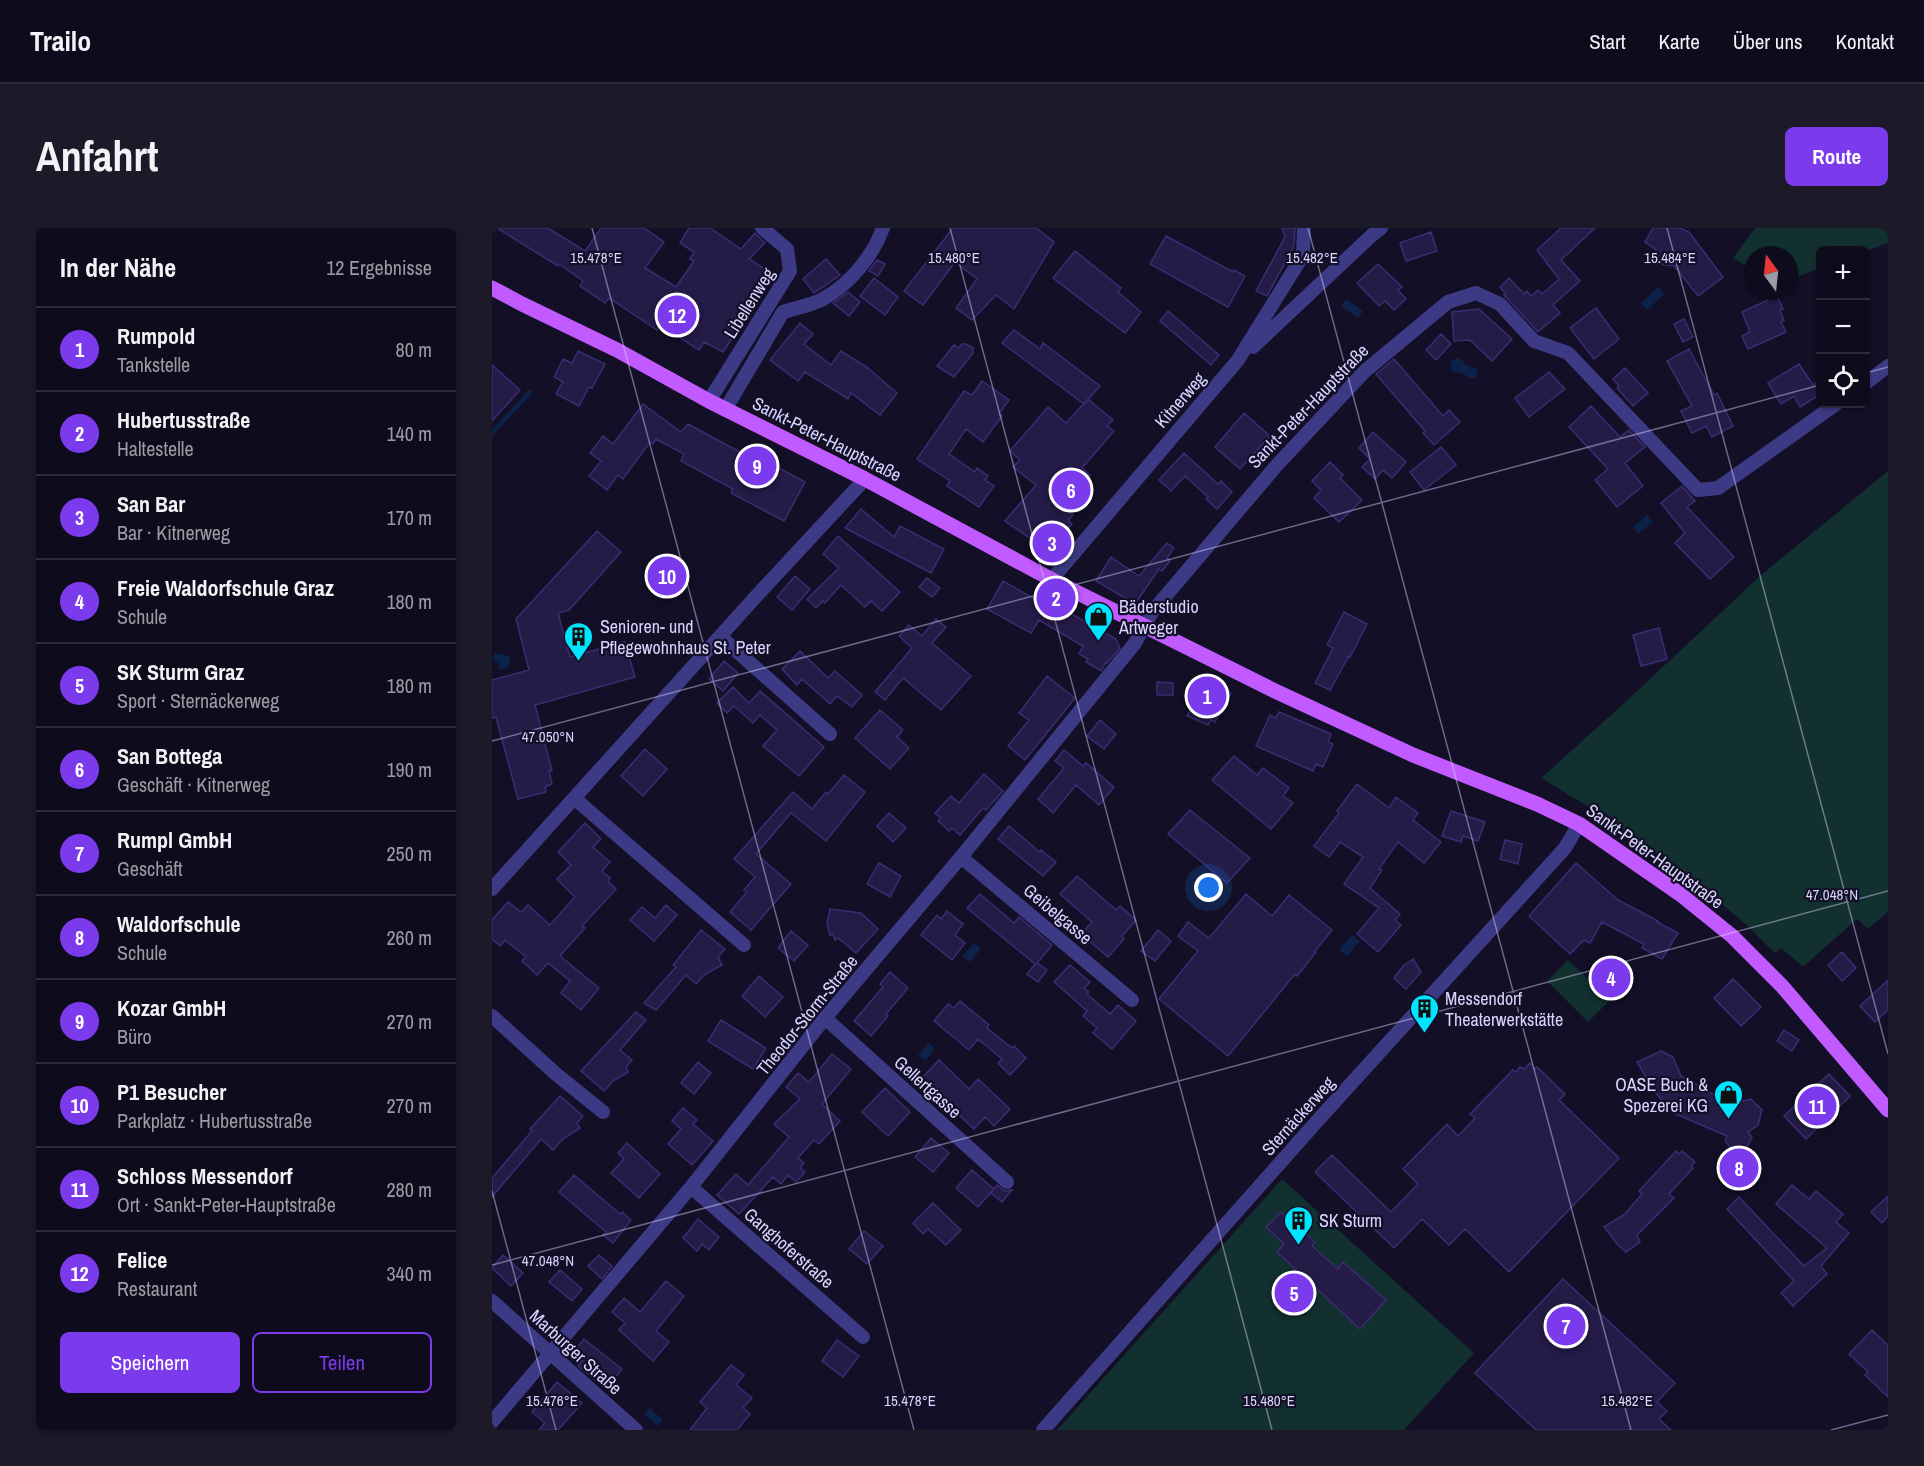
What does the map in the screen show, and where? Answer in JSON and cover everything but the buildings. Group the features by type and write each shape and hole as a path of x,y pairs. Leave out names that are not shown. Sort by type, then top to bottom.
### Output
{"main road":[{"name":"Sankt-Peter-Hauptstraße","path":"492,288 617,350 725,410 865,479 1144,626 1413,755 1537,804 1579,824 1680,894 1732,936 1782,986 1888,1110"}],"street":[{"name":"Libellenweg","path":"709,401 790,271 787,249 762,228"},
{"path":"725,410 783,312 823,299 852,278 878,244 883,228"},
{"name":"Kitnerweg","path":"1052,579 1238,360 1303,255 1304,228"},
{"path":"1238,360 1381,228"},
{"name":"Sankt-Peter-Hauptstraße","path":"1144,626 1152,612 1269,474 1365,371 1448,302 1476,293 1500,304 1534,340 1568,353 1698,490 1718,488 1830,408"},
{"path":"1870,379 1888,366"},
{"path":"492,889 847,496 865,479"},
{"name":"Theodor-Storm-Straße","path":"492,1422 691,1187 825,1018 1135,643 1144,626"},
{"path":"721,637 830,734"},
{"path":"574,798 744,945"},
{"name":"Sternäckerweg","path":"1043,1430 1565,848 1579,824"},
{"name":"Geibelgasse","path":"961,856 1132,1000"},
{"path":"492,1016 556,1074 603,1112"},
{"name":"Gellertgasse","path":"825,1018 1007,1182"},
{"name":"Ganghoferstraße","path":"691,1187 863,1337"},
{"name":"Marburger Straße","path":"492,1301 636,1430"}],"green space":[{"path":"1755,228 1888,228 1888,243 1870,250 1870,246 1816,246 1816,270 1798,277 1798,246 1744,246 1744,265 1733,258"},
{"path":"1888,471 1888,912 1868,929 1857,919 1803,967 1781,948 1775,953 1739,918 1669,862 1604,816 1541,778 1760,576"},
{"path":"1568,960 1610,1000 1588,1022 1547,981"},
{"path":"1282,1179 1474,1353 1404,1430 1057,1430"}],"water":[{"path":"1658,287 1664,294 1647,310 1641,303"},
{"path":"1346,299 1363,311 1358,318 1341,306"},
{"path":"1457,358 1477,369 1477,377 1471,379 1464,374 1452,371 1450,364"},
{"path":"1647,515 1653,522 1638,534 1633,527"},
{"path":"495,653 509,656 511,662 507,667 498,670 499,664 492,658"},
{"path":"1352,935 1360,941 1347,956 1339,950"},
{"path":"974,943 981,949 970,962 962,956"},
{"path":"929,1043 935,1049 925,1061 918,1055"},
{"path":"650,1408 663,1420 658,1426 644,1414"}],"waterway":[{"path":"492,433 530,392"}],"place":[{"name":"Felice","path":"677,315"},
{"name":"Kozar GmbH","path":"757,466"},
{"name":"San Bottega","path":"1071,490"},
{"name":"San Bar","path":"1052,543"},
{"name":"P1 Besucher","path":"667,576"},
{"name":"Hubertusstraße","path":"1056,598"},
{"name":"Bäderstudio Artweger","path":"1098,642"},
{"name":"Senioren- und Pflegewohnhaus St. Peter","path":"579,662"},
{"name":"Rumpold","path":"1207,696"},
{"name":"Freie Waldorfschule Graz","path":"1611,978"},
{"name":"Messendorf Theaterwerkstätte","path":"1424,1034"},
{"name":"Schloss Messendorf","path":"1817,1106"},
{"name":"OASE Buch & Spezerei KG","path":"1729,1120"},
{"name":"Waldorfschule","path":"1739,1168"},
{"name":"SK Sturm","path":"1298,1246"},
{"name":"SK Sturm Graz","path":"1294,1293"},
{"name":"Rumpl GmbH","path":"1566,1326"}]}
